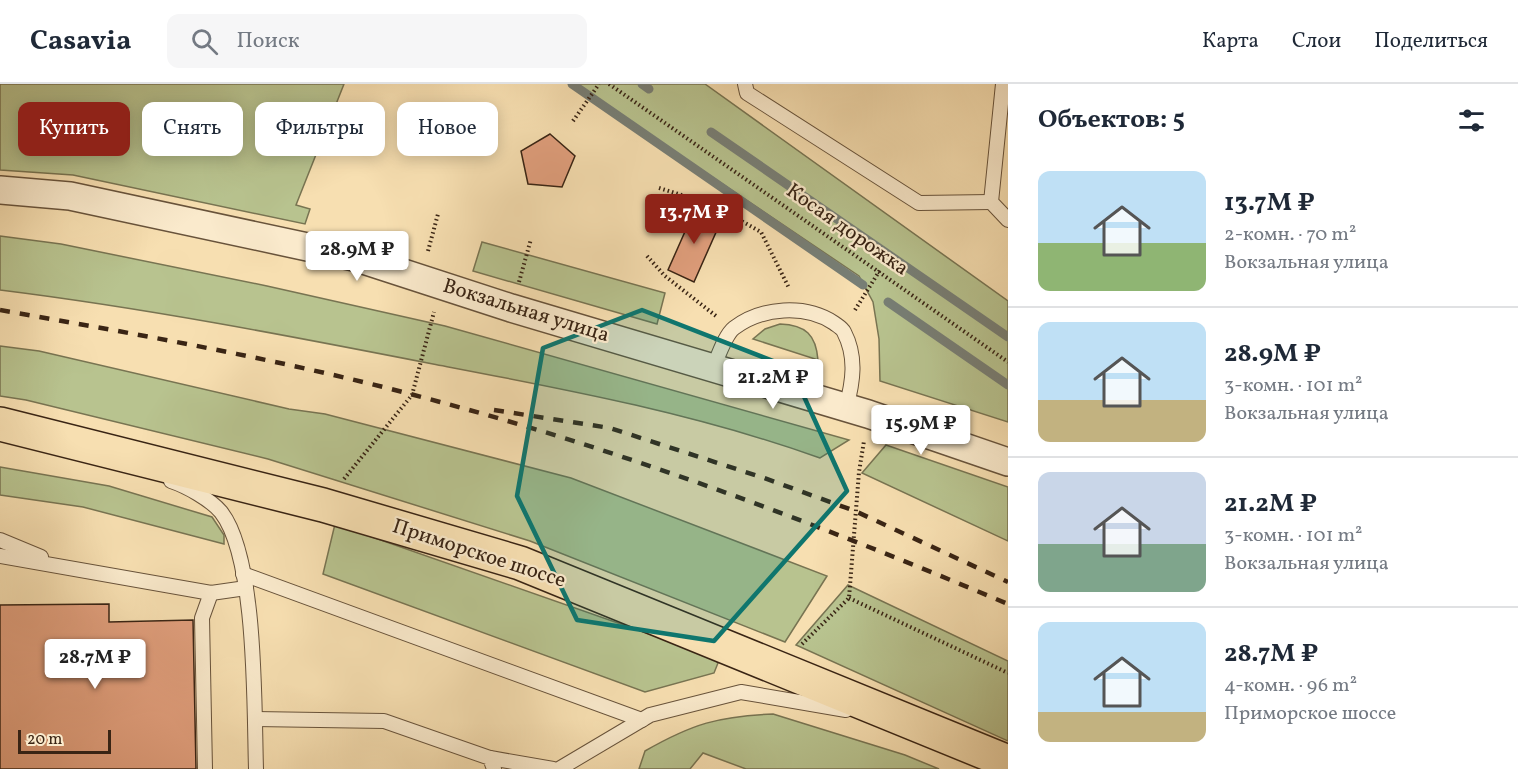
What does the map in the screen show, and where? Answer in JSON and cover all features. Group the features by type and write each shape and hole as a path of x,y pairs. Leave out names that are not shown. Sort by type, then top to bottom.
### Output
{"main road":[{"name":"Приморское шоссе","path":"11,426 323,504 520,563 770,666 910,720 1008,762"}],"street":[{"name":"Вокзальная улица","path":"0,190 70,196 354,257 857,411 1008,462"}],"lane":[{"path":"745,84 747,93 919,203 991,202 1008,220"},
{"path":"991,202 1003,84"},
{"path":"713,368 732,329 762,313 800,310 827,318 843,329 852,354 857,411"},
{"path":"11,426 182,484 220,511 237,542 245,581 255,719 256,769"},
{"path":"0,540 65,567"},
{"path":"0,556 211,593 245,581 642,720"},
{"path":"205,769 202,618 211,593"},
{"path":"559,769 642,720 741,692 910,720"},
{"path":"255,719 384,721 492,764 553,769"}],"path":[{"path":"573,121 599,84"},
{"name":"Косая дорожка","path":"609,84 880,270 1008,362"},
{"path":"659,188 711,204 761,232 800,310"},
{"path":"323,504 412,394 430,282 438,214"},
{"path":"646,256 665,276 732,329"},
{"path":"843,329 880,270"},
{"path":"770,666 810,639 849,598 859,472 857,411"},
{"path":"849,598 1008,673"}],"highlighted area":[{"path":"642,310 791,368 847,491 714,641 577,620 517,496 543,348"}],"green space":[{"path":"0,84 344,84 337,102 255,102 255,156 315,156 296,205 310,209 305,224 73,175 0,170"},
{"path":"574,84 705,84 1008,301 1008,422 880,381 879,339 873,302 859,276"},
{"path":"0,236 61,244 267,286 445,326 849,440 820,458 677,415 580,393 217,323 0,290"},
{"path":"482,242 665,293 657,324 473,271"},
{"path":"780,324 797,327 808,333 815,344 818,360 753,339 765,329"},
{"path":"0,346 39,351 289,409 325,414 571,478 827,576 785,642 530,541 268,459 26,400 0,396"},
{"path":"886,445 1008,487 1008,541 862,473"},
{"path":"0,467 109,486 212,517 224,535 224,544 83,507 0,495"},
{"path":"335,524 712,656 718,663 714,673 645,692 323,574"},
{"path":"848,585 1008,661 1008,741 796,645"},
{"path":"773,714 905,755 939,769 746,769 703,753 690,769 639,769 645,751 677,734 721,719"}],"building":[{"path":"550,134 575,156 562,187 528,184 521,151"},
{"path":"695,209 721,221 694,282 668,270"},
{"path":"109,604 109,622 193,620 196,769 0,769 0,605"}],"waterway":[{"path":"572,84 863,285"},
{"path":"642,84 649,89"},
{"path":"711,132 1008,337"},
{"path":"888,302 1008,385"}],"railway":[{"path":"0,310 166,340 331,374 513,422 727,493 1008,604"},
{"path":"494,410 610,428 764,478 855,511 1008,582"}]}
